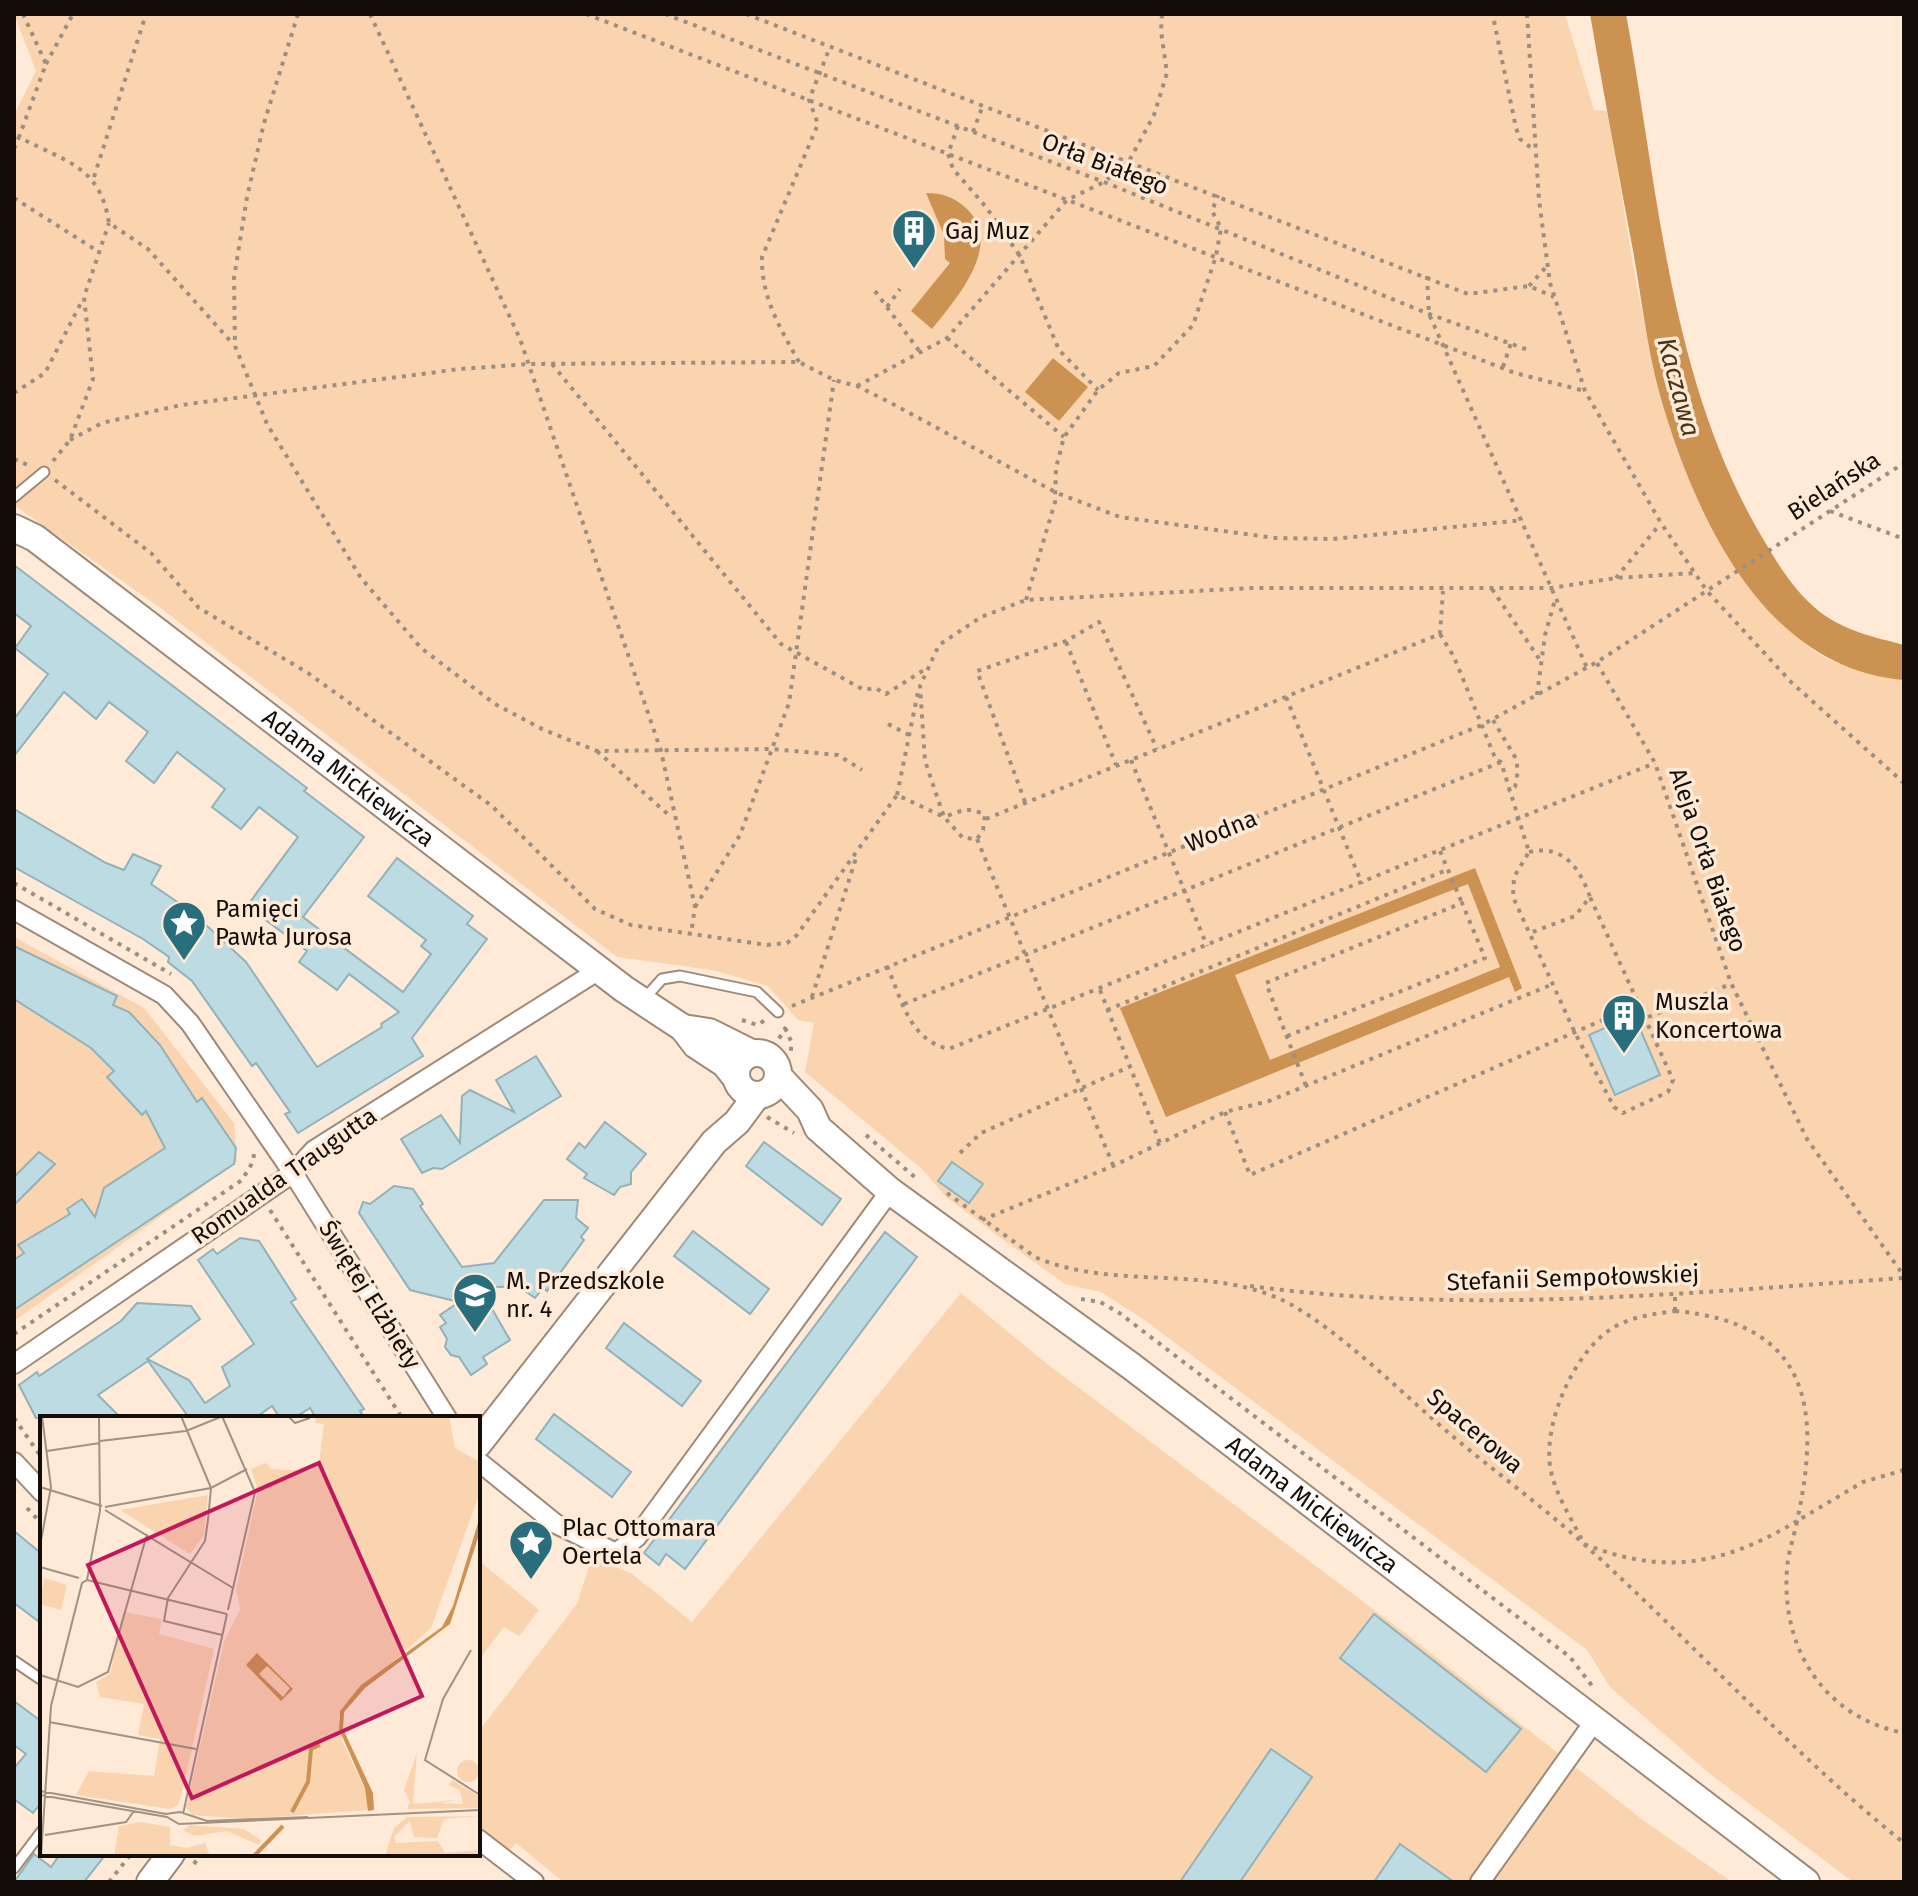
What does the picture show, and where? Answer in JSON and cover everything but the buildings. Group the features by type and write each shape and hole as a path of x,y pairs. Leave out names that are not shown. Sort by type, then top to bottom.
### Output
{"street":[{"name":"Adama Mickiewicza","path":"14,528 35,538 599,970 683,1028 709,1032 761,1080 810,1110 812,1135 1120,1358 1806,1882"},
{"name":"Świętej Elżbiety","path":"14,910 164,995 190,1023 293,1173 446,1416"},
{"name":"Romualda Traugutta","path":"14,1364 293,1173 314,1150 599,970"},
{"path":"480,1441 724,1130 737,1122 761,1080"},
{"path":"480,1463 556,1524 616,1553 637,1537 890,1191"},
{"path":"14,1462 40,1490"},
{"path":"1480,1882 1596,1719"},
{"path":"480,1841 534,1882"},
{"path":"150,1882 170,1856"}],"lane":[{"path":"14,497 44,472"},
{"path":"642,1001 662,979 680,976 757,992 778,1012"},
{"path":"14,1661 40,1679"},
{"path":"14,1868 40,1834"}],"path":[{"path":"23,14 46,64"},
{"path":"14,149 46,64 73,14"},
{"path":"94,177 146,14"},
{"path":"235,346 234,278 247,197 264,123 298,14"},
{"path":"370,14 528,364 661,751 673,818 695,907 691,934"},
{"path":"586,14 1503,368 1585,391"},
{"name":"Orła Białego","path":"665,14 1104,182 1429,314 1531,351"},
{"path":"746,14 1468,294 1529,286 1554,297"},
{"path":"857,386 947,338 1067,200 1104,182 1129,161 1154,115 1167,73 1161,31 1162,14"},
{"path":"1527,14 1534,150 1548,265 1554,297 1585,391 1661,523 1707,591 1792,683 1904,783"},
{"path":"1494,21 1516,128 1525,145 1534,150"},
{"path":"799,362 773,317 762,276 762,257 818,124 809,100 830,47"},
{"path":"973,132 983,105"},
{"path":"958,126 948,154 953,169 986,207 1020,256 1059,350 1098,390"},
{"path":"14,393 45,373 84,297 109,223 106,202 94,177 19,137"},
{"path":"1026,600 1057,493 1056,468 1064,437 1098,390 1119,373 1154,366 1193,325 1216,256 1221,228 1212,211 1218,195"},
{"path":"14,198 99,252"},
{"path":"109,223 148,249 235,346 267,424 361,578 421,648 495,704 544,730 597,751 673,818"},
{"path":"1529,286 1548,265"},
{"path":"1427,276 1429,314 1587,669"},
{"path":"887,307 900,289"},
{"path":"875,291 920,352"},
{"path":"44,472 70,440 93,379 84,297"},
{"path":"947,338 1064,437"},
{"path":"1503,368 1511,343"},
{"path":"70,440 102,423 181,405 528,364 799,362 834,380 857,386 1057,493 1120,517 1275,538 1333,539 1523,520"},
{"path":"552,364 781,644 864,690 875,688 886,694 928,667"},
{"path":"695,907 740,835 789,703 834,380"},
{"path":"14,459 44,472 151,553 199,608 308,673 492,806 595,909 631,925 767,945 787,943 797,935 897,795 920,686 928,667 939,645 981,617 1026,600 1253,588 1551,588 1616,578 1695,573"},
{"name":"Bielańska","path":"1784,540 1904,463"},
{"path":"1830,511 1904,539"},
{"path":"1616,578 1661,523"},
{"name":"Wodna","path":"778,1012 1493,720 1587,669 1784,540"},
{"path":"1492,589 1542,662"},
{"path":"1443,590 1440,634 1454,657 1496,760 1501,762"},
{"path":"1537,695 1551,606 1556,600"},
{"path":"1025,802 977,671 1066,641 1099,622 1157,749"},
{"path":"1113,1166 977,839 986,819 1440,634"},
{"path":"1066,641 1116,765"},
{"name":"Aleja Orła Białego","path":"1597,662 1655,763 1731,983 1807,1139 1904,1277"},
{"path":"920,686 925,761 944,817"},
{"path":"1286,697 1362,884"},
{"path":"1493,720 1518,770 1515,787 1508,791"},
{"path":"888,724 909,735"},
{"path":"597,751 714,747 772,749 838,755 862,770"},
{"path":"1131,760 1207,946"},
{"path":"1501,762 1529,852 1514,877 1513,897 1575,1033 1614,1107 1623,1113 1668,1092 1673,1080 1648,1017 1639,1004 1582,874 1567,858 1550,850 1529,852"},
{"path":"904,1004 1022,953 1501,762"},
{"path":"887,966 913,1027 924,1040 949,1049 1655,763"},
{"path":"897,795 944,817 963,838 977,839"},
{"path":"944,817 967,808 985,815 986,819"},
{"path":"1287,1036 1485,958 1440,851"},
{"path":"812,997 857,852"},
{"path":"1107,1010 1450,871"},
{"path":"1530,933 1575,916 1590,897"},
{"path":"1306,1086 1266,983 1462,903"},
{"path":"1648,1017 1731,983"},
{"path":"982,1220 1113,1166 1225,1112 1269,1101 1553,984"},
{"path":"1100,990 1160,1143"},
{"path":"761,1080 785,1028 802,1002"},
{"path":"1225,1112 1250,1175 1639,1004"},
{"path":"761,1080 791,1041 785,1028"},
{"path":"960,1153 981,1133 1129,1067"},
{"path":"761,1080 782,1124 812,1135"},
{"path":"860,1130 910,1170 925,1190"},
{"path":"14,1334 242,1180 251,1165 254,1138"},
{"name":"Spacerowa","path":"947,1193 1035,1257 1066,1268 1244,1285 1290,1304 1584,1544 1844,1795 1904,1843"},
{"path":"263,1210 269,1208 401,1416"},
{"name":"Stefanii Sempołowskiej","path":"1244,1285 1308,1294 1456,1303 1675,1293 1904,1277"},
{"path":"1675,1293 1675,1311"},
{"path":"1071,1296 1100,1302 1118,1312 1570,1657 1597,1691"},
{"path":"1904,1470 1863,1482 1797,1521 1758,1545 1722,1558 1651,1564 1618,1557 1584,1544 1550,1470 1557,1407 1571,1376 1590,1348 1613,1327 1642,1315 1675,1311 1703,1314 1745,1326 1778,1349 1800,1384 1808,1424 1807,1474 1797,1521 1787,1569 1788,1615 1799,1652 1832,1700 1867,1722 1904,1733"},
{"path":"14,1418 40,1455"},
{"path":"109,1882 129,1856"}],"shaded area":[{"path":"14,14 1565,14 1594,110 1607,111 1643,317 1660,389 1681,458 1709,523 1744,580 1807,646 1837,663 1904,680 1904,1882 1853,1882 1710,1774 1610,1687 1587,1650 1143,1319 1101,1292 1065,1284 946,1197 922,1169 805,1072 814,1023 798,1020 768,986 712,970 617,957 162,609 14,505 14,115 36,71"},
{"path":"14,937 144,1008 234,1123 237,1162 14,1321"},
{"path":"961,1293 1042,1360 1414,1640 1644,1821 1732,1882 563,1882 516,1843 503,1858 480,1840 480,1729 577,1604 592,1558 631,1573 692,1622"},
{"path":"480,1562 539,1610 519,1636 504,1627 480,1658"}],"water":[{"name":"Kaczawa","path":"1590,14 1626,14 1658,210 1684,340 1726,465 1755,525 1783,572 1800,593 1820,612 1839,624 1904,645 1904,680 1854,669 1811,648 1774,616 1742,578 1715,535 1674,441 1660,395"},
{"path":"926,193 948,196 966,208 977,222 981,238 973,271 932,329 911,311 950,263 945,259 944,235"},
{"path":"1053,358 1088,387 1059,421 1025,392"},
{"path":"1475,868 1522,988 1515,992 1509,977 1166,1117 1120,1008","holes":["1468,884 1500,967 1270,1060 1235,975"]}],"place":[{"name":"Gaj Muz","path":"914,270"},
{"name":"Pamięci Pawła Jurosa","path":"184,962"},
{"name":"Muszla Koncertowa","path":"1624,1055"},
{"name":"M. Przedszkole nr. 4","path":"475,1334"},
{"name":"Plac Ottomara Oertela","path":"531,1581"}]}
